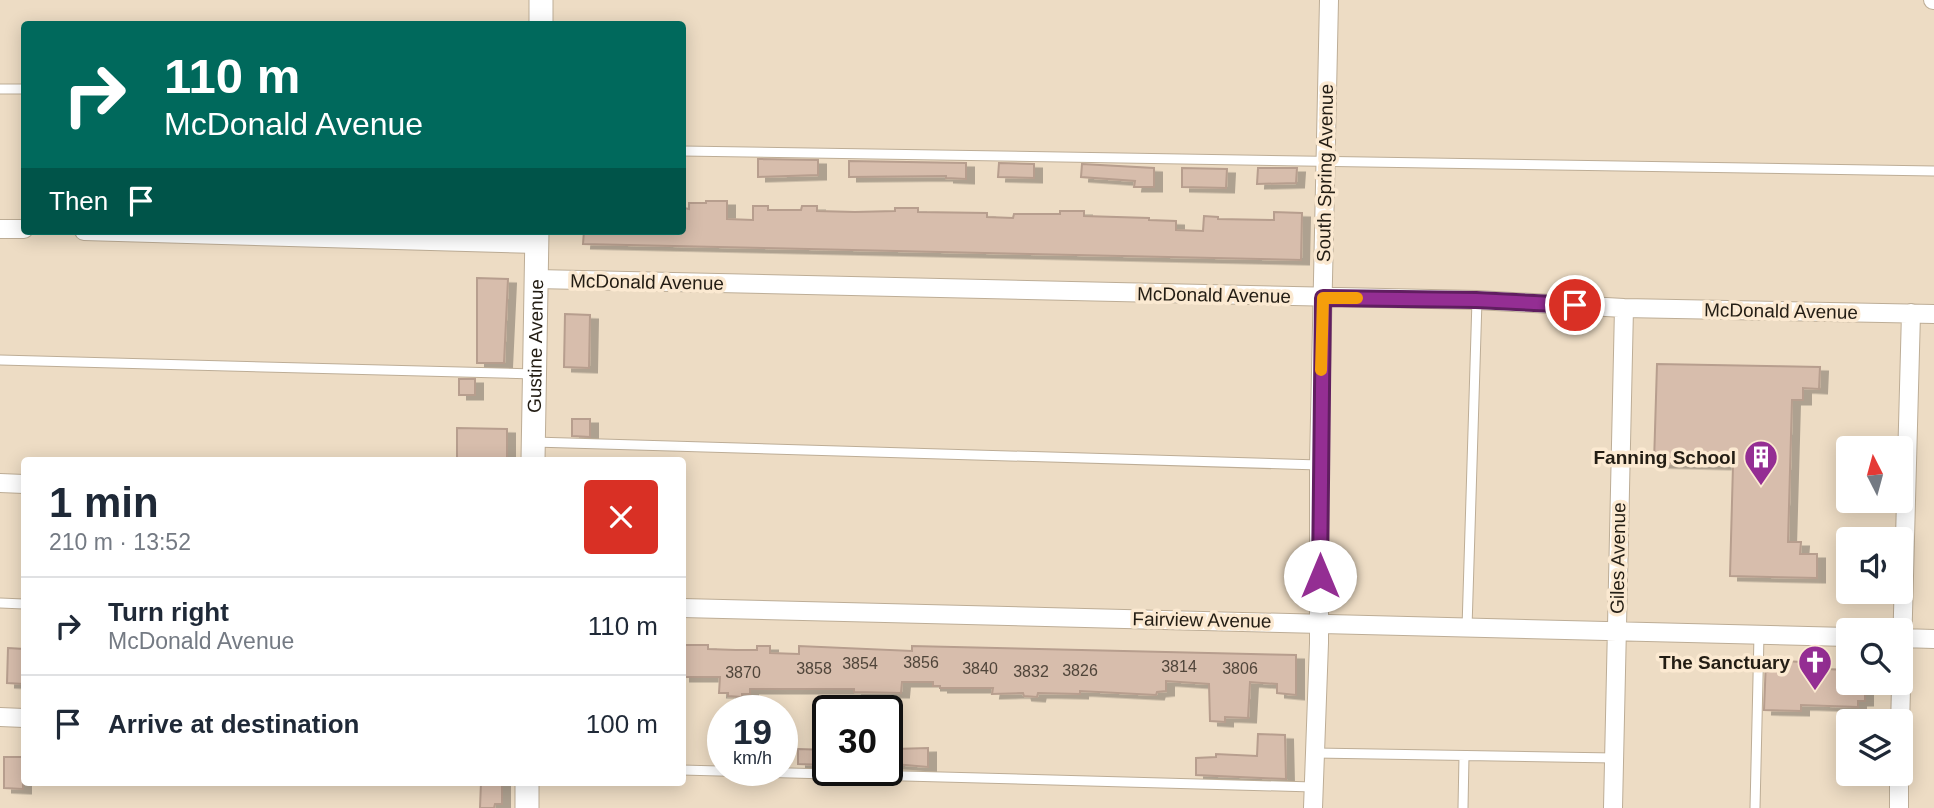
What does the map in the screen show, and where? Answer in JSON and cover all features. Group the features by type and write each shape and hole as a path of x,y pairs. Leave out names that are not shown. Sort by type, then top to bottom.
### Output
{"street":[{"path":"541,0 541,21"},
{"name":"South Spring Avenue","path":"1313,808 1320,622 1319,466 1329,0"},
{"path":"0,229 21,229"},
{"path":"386,235 537,237"},
{"name":"Gustine Avenue","path":"533,451 537,237"},
{"name":"McDonald Avenue","path":"536,279 1476,300 1625,307 1934,314"},
{"name":"Giles Avenue","path":"1614,808 1625,307"},
{"path":"1903,618 1911,313"},
{"path":"0,483 21,484"},
{"name":"Fairview Avenue","path":"686,608 1836,637"},
{"path":"1913,638 1934,639"},
{"path":"0,717 21,718"},
{"path":"527,786 527,808"},
{"path":"1899,786 1899,808"}],"lane":[{"path":"0,89 21,89"},
{"path":"686,151 1934,171"},
{"path":"1467,628 1476,300"},
{"path":"0,360 534,374"},
{"path":"533,451 1319,466"},
{"path":"0,603 21,604"},
{"path":"1755,808 1759,635"},
{"path":"1313,753 1614,758"},
{"path":"1463,808 1464,756"},
{"path":"686,771 1313,787"}],"building":[{"path":"758,159 818,160 818,175 758,177"},
{"path":"849,161 966,163 966,179 946,176 849,177"},
{"path":"999,163 1034,164 1034,178 998,177"},
{"path":"1082,164 1154,168 1154,187 1134,187 1135,181 1081,177"},
{"path":"1182,168 1227,169 1226,188 1182,187"},
{"path":"1258,168 1297,168 1296,183 1257,184"},
{"path":"727,201 727,219 753,220 753,206 768,206 768,210 801,210 802,206 817,206 817,211 855,212 918,208 918,212 987,213 987,217 1013,218 1014,214 1084,211 1084,216 1176,221 1176,230 1203,231 1204,216 1218,219 1274,220 1274,212 1302,213 1301,260 583,244 584,235 686,235 686,208 689,209 689,203"},
{"path":"477,278 508,279 504,363 477,363"},
{"path":"565,314 590,315 589,368 564,367"},
{"name":"Fanning School","path":"1657,364 1820,367 1819,389 1803,388 1803,400 1792,400 1788,542 1801,542 1800,554 1817,554 1817,578 1730,576 1733,465 1654,463"},
{"path":"459,379 475,379 475,395 459,395"},
{"path":"572,419 590,419 590,437 572,436"},
{"path":"457,428 507,429 507,457 457,457"},
{"path":"686,645 708,645 708,649 736,650 757,650 757,646 770,646 770,653 799,654 799,646 912,651 912,646 1296,655 1296,695 1277,693 1277,684 1250,682 1248,718 1225,717 1225,722 1210,721 1209,684 1166,681 1166,691 1157,692 1156,695 1080,691 1080,694 1038,693 1037,697 1024,696 1023,693 992,694 993,688 940,688 933,686 933,682 902,682 901,693 854,692 854,689 750,689 750,694 719,693 720,677 686,677"},
{"path":"8,648 21,649 21,684 7,683"},
{"name":"The Sanctuary","path":"1766,660 1802,662 1802,668 1836,669 1836,695 1865,695 1865,701 1858,701 1858,707 1801,705 1801,711 1764,710"},
{"path":"1258,734 1285,735 1286,779 1196,775 1196,758 1216,757 1216,754 1257,756"},
{"path":"928,748 928,767 903,765 903,749"},
{"path":"798,749 812,749 812,764 798,764"},
{"path":"4,757 21,757 23,789 4,788"},
{"path":"481,786 502,786 502,804 495,804 494,808 480,808"}],"slow traffic":[{"path":"1321,370 1323,298 1357,298"}],"place":[{"name":"Fanning School","path":"1761,487"},
{"name":"The Sanctuary","path":"1815,692"}],"route":[{"path":"1320,576 1319,466 1323,298 1476,300 1575,305"}]}
